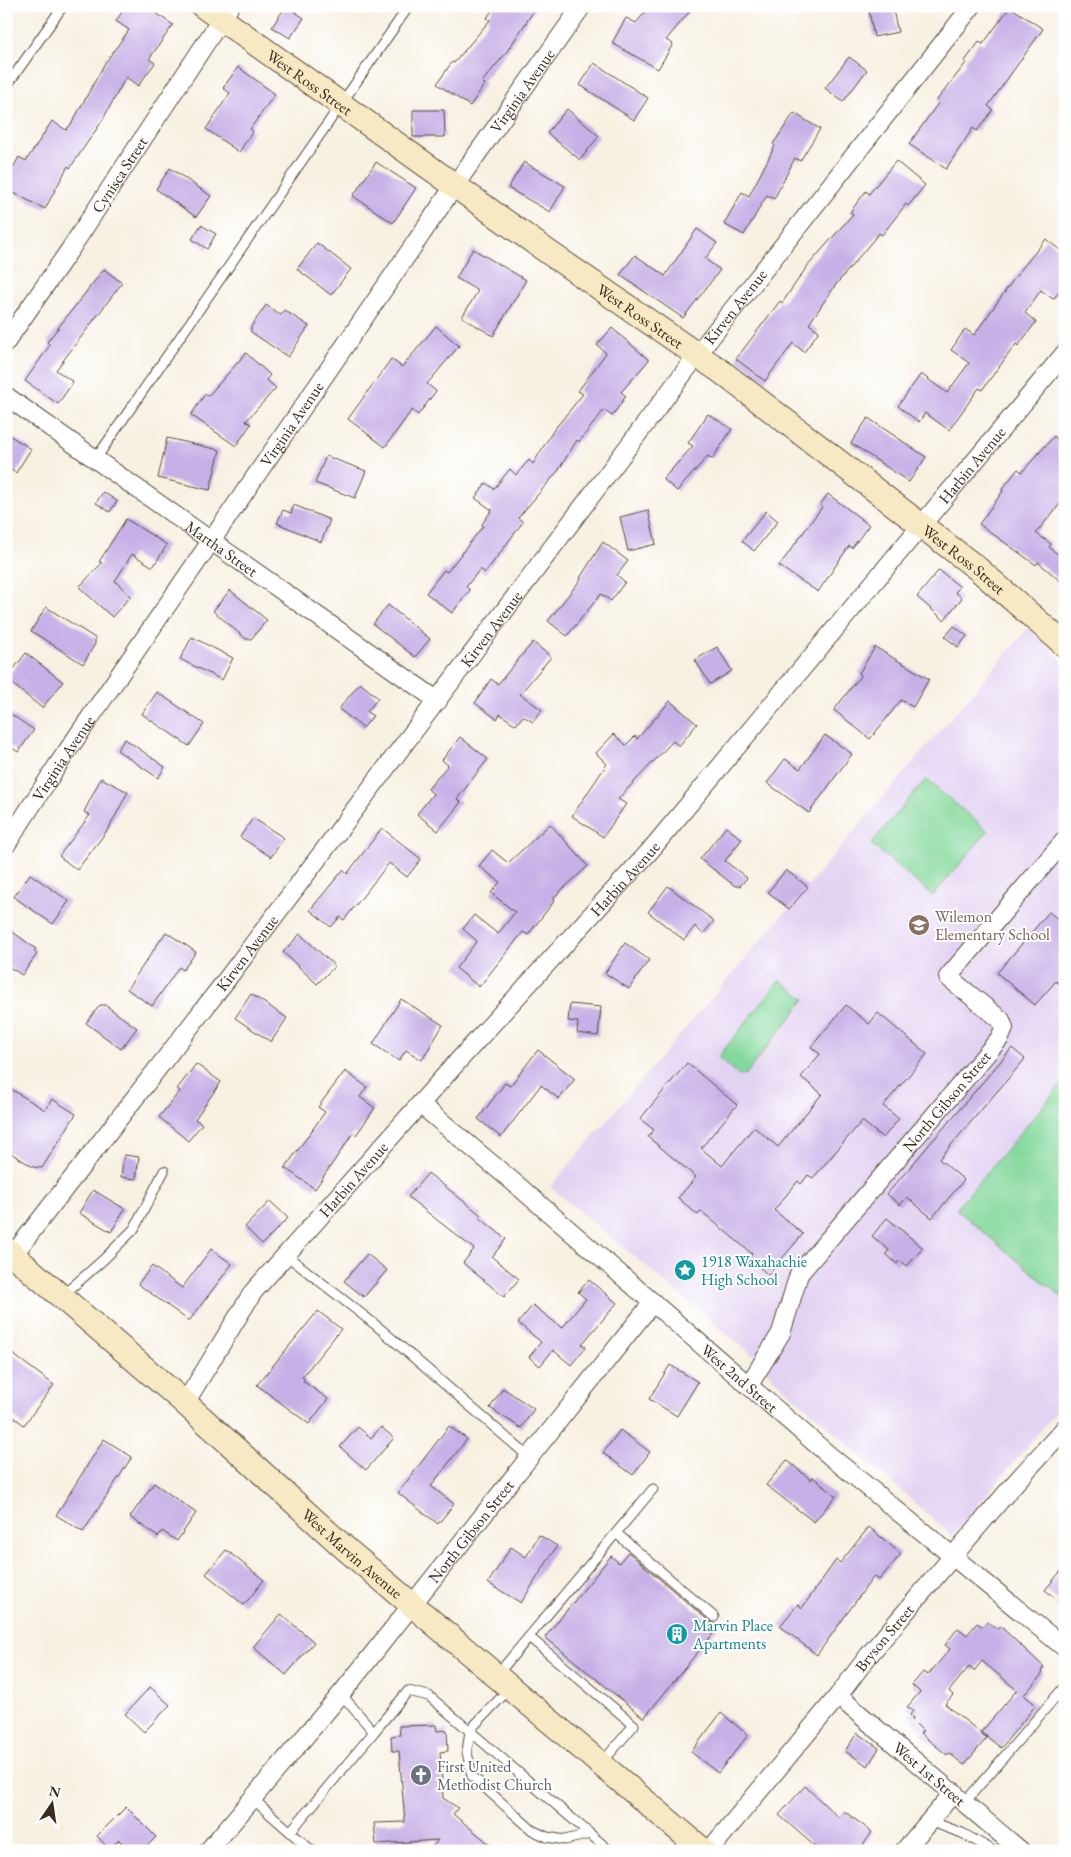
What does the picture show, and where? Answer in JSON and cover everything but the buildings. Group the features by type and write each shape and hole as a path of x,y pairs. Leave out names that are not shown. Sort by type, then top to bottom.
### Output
{"street":[{"name":"Virginia Avenue","path":"6,845 57,766 455,185 582,6"},
{"name":"Kirven Avenue","path":"10,1252 227,979 698,354 972,6"},
{"name":"West Ross Street","path":"218,10 341,104 698,354 978,569 1065,645"},
{"name":"Cynisca Street","path":"6,342 75,243 218,10"},
{"name":"Harbin Avenue","path":"185,1403 253,1292 420,1104 649,852 1065,353"},
{"name":"Martha Street","path":"6,396 438,701"},
{"name":"North Gibson Street","path":"749,1385 781,1333 800,1274 1000,1038 1004,1028 1001,1020 948,977 1065,840"},
{"name":"West 2nd Street","path":"420,1104 954,1558 1065,1648"},
{"name":"West Marvin Avenue","path":"10,1252 185,1403 347,1550 704,1851"},
{"name":"North Gibson Street","path":"208,1851 340,1694 653,1302"},
{"name":"Bryson Street","path":"709,1851 838,1696 869,1655 954,1558 1015,1483 1065,1428"},
{"name":"West 1st Street","path":"838,1696 960,1797 1021,1851"},
{"path":"904,1851 929,1821 960,1797"}],"lane":[{"path":"6,87 63,6"},
{"path":"95,460 409,6"},
{"path":"62,1297 134,1229 164,1171"},
{"path":"286,1255 377,1326 530,1457"},
{"path":"590,1834 565,1840 547,1837 532,1830 472,1776 467,1752 470,1730 503,1682 529,1637 654,1489"},
{"path":"616,1533 714,1617"},
{"path":"529,1637 634,1725 601,1764"},
{"path":"960,1797 1065,1686"},
{"path":"290,1832 408,1691 429,1696 610,1851"},
{"path":"340,1694 374,1732"},
{"path":"252,1799 312,1851"},
{"path":"929,1821 962,1833 994,1851"}],"shaded area":[{"name":"Wilemon Elementary School","path":"1028,628 1065,663 1065,1401 952,1536 771,1376 755,1357 550,1187"}],"green space":[{"path":"926,779 988,831 933,896 871,844"},
{"path":"780,980 805,999 746,1074 739,1076 718,1057"},
{"path":"1065,1080 1065,1300 956,1209"}],"place":[{"name":"Wilemon Elementary School","path":"919,925"},
{"name":"1918 Waxahachie High School","path":"685,1270"},
{"name":"Marvin Place Apartments","path":"677,1634"},
{"name":"First United Methodist Church","path":"421,1775"}]}
